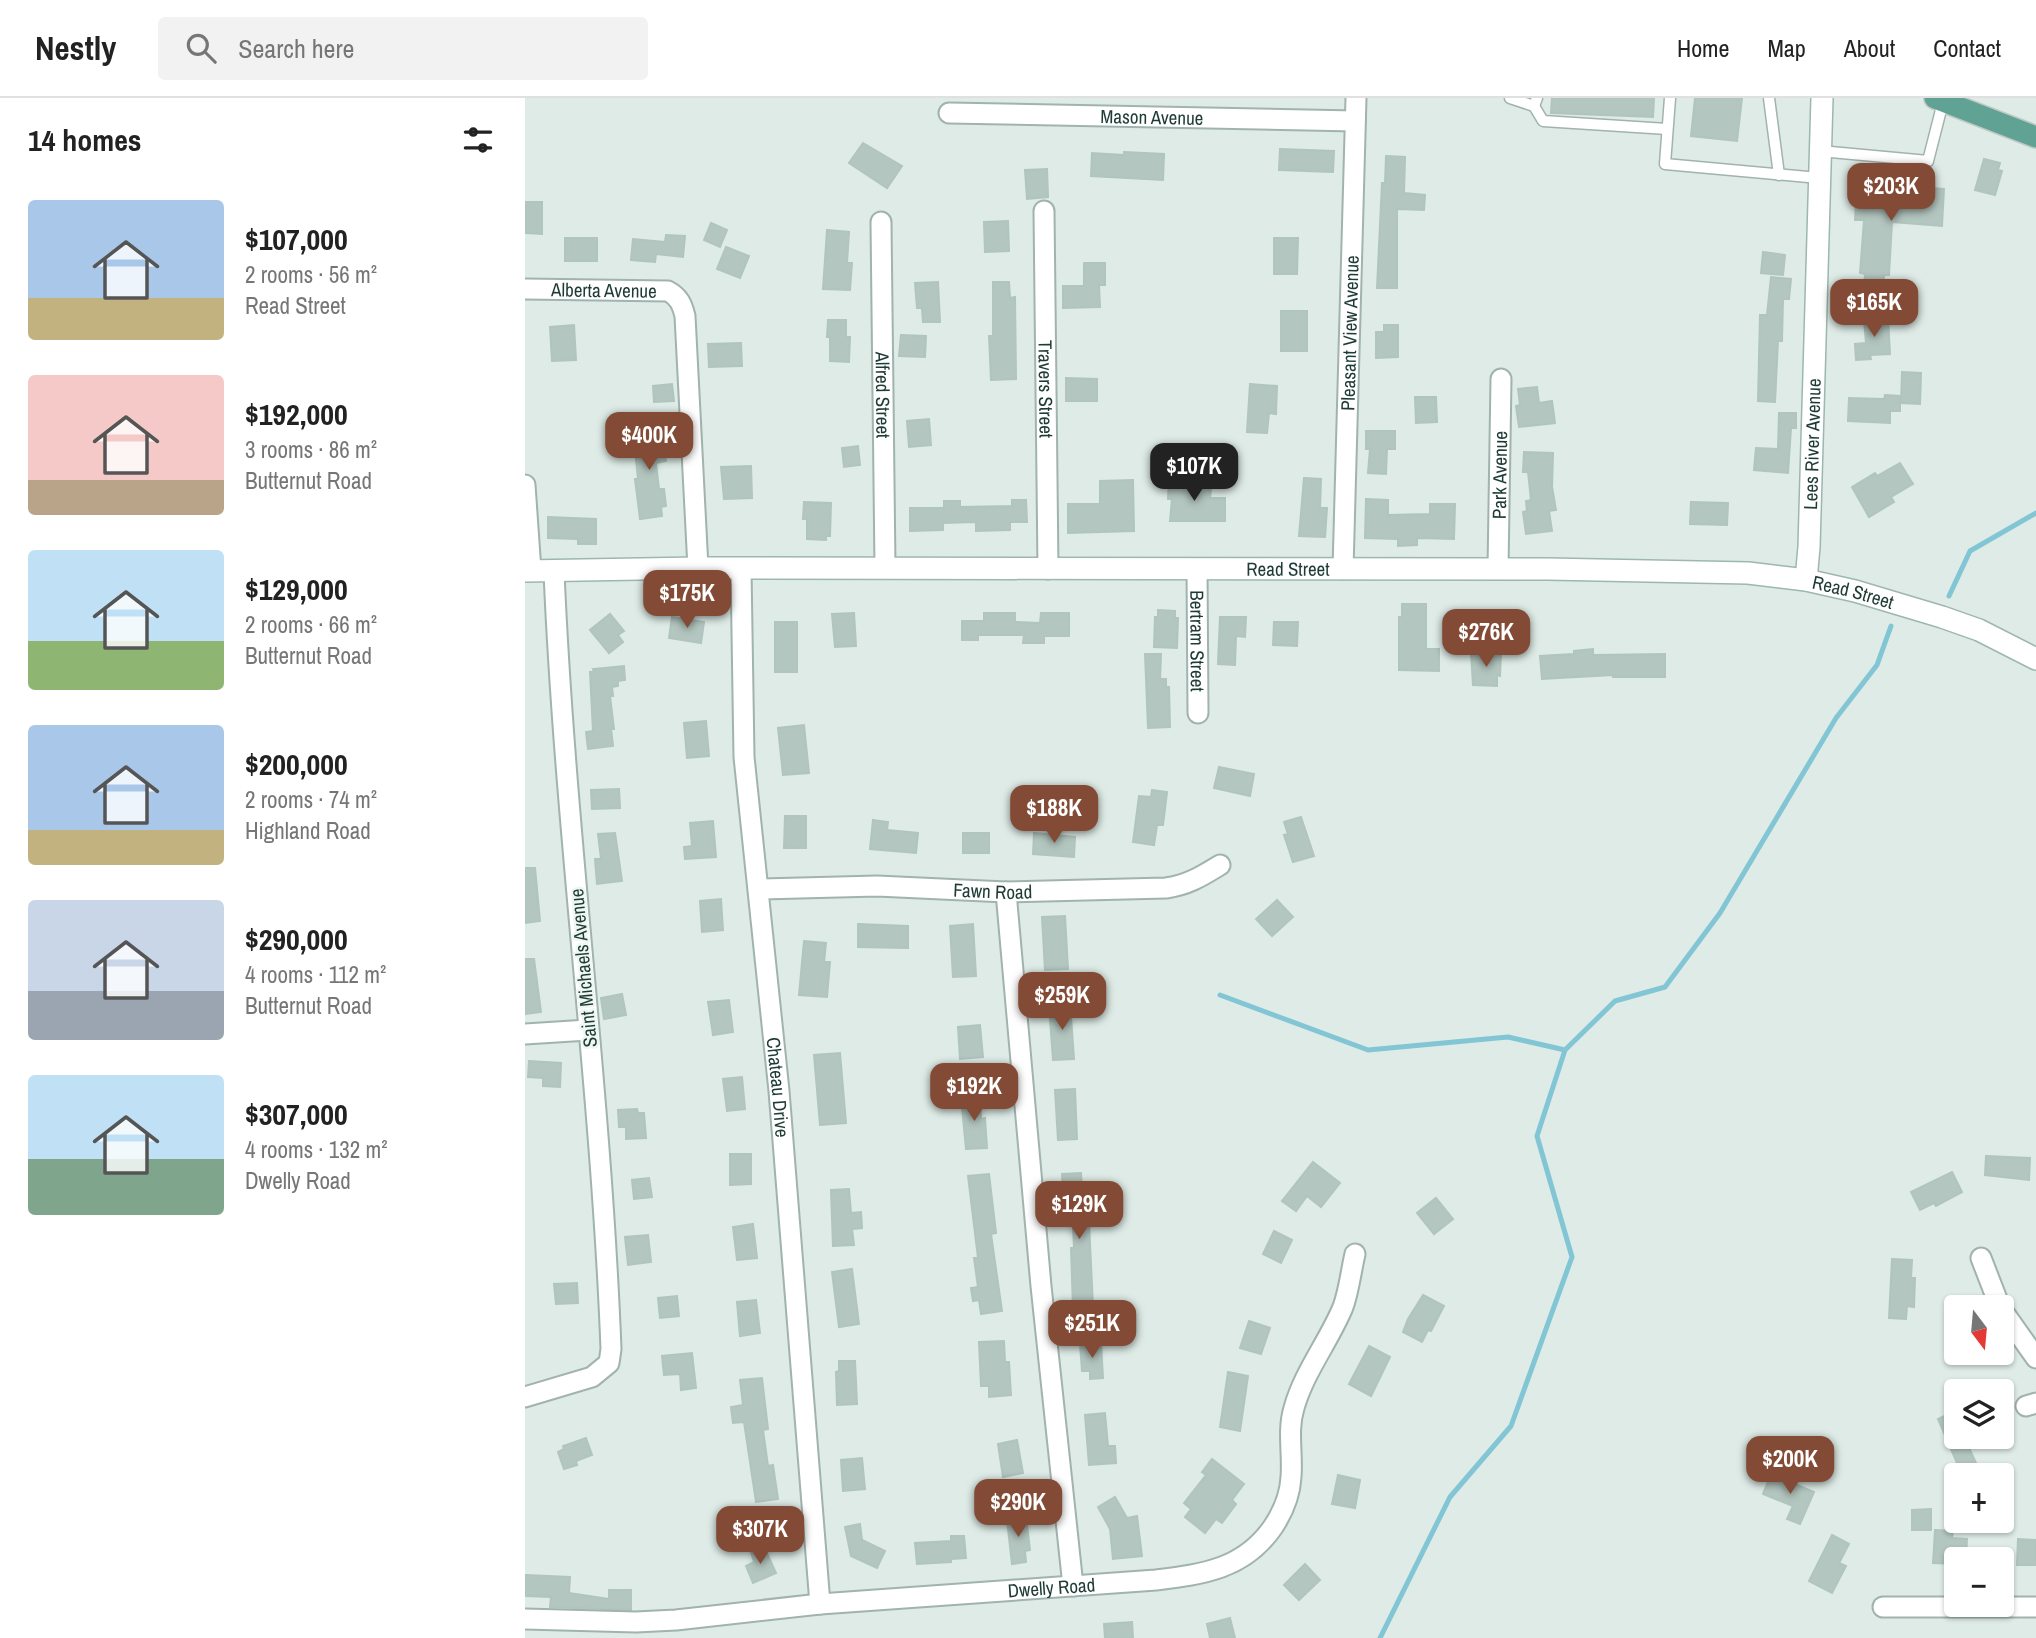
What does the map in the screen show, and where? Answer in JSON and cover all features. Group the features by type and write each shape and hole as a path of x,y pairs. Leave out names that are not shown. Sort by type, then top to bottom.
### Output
{"main road":[{"name":"Lees River Avenue","path":"1806,580 1822,98"},
{"path":"1938,99 2036,137"},
{"name":"Read Street","path":"528,571 698,568 1498,569 1748,573 1806,580 1855,591 1942,617 1979,631 2036,659"}],"street":[{"name":"Pleasant View Avenue","path":"1343,569 1356,98"},
{"name":"Mason Avenue","path":"949,113 1355,121"},
{"name":"Travers Street","path":"1044,211 1048,569"},
{"name":"Alfred Street","path":"881,222 885,568"},
{"name":"Alberta Avenue","path":"525,289 668,291 679,299 685,316 698,568"},
{"name":"Park Avenue","path":"1498,569 1501,379"},
{"path":"525,485 528,571"},
{"name":"Chateau Drive","path":"741,569 744,757 760,889 786,1172 820,1604"},
{"name":"Bertram Street","path":"1197,569 1198,713"},
{"name":"Saint Michaels Avenue","path":"525,1397 592,1377 608,1364 611,1349 607,1229 558,662 554,572"},
{"name":"Fawn Road","path":"760,889 877,887 1006,892 1166,888 1182,886 1220,865"},
{"path":"1006,892 1041,1286 1073,1586"},
{"path":"525,1034 588,1030"},
{"name":"Dwelly Road","path":"525,1619 663,1620 717,1617 820,1604 1195,1575 1240,1560 1261,1544 1282,1514 1291,1477 1290,1432 1294,1408 1344,1305 1355,1254"},
{"path":"1981,1258 1996,1295"},
{"path":"2014,1327 2036,1358"},
{"path":"1883,1606 2036,1608"}],"lane":[{"path":"1510,98 1535,102 1543,121 1667,129"},
{"path":"1670,98 1664,164 1819,178"},
{"path":"1769,98 1779,175"},
{"path":"1820,151 1928,161 1938,99"}],"building":[{"path":"1552,98 1654,98 1653,117 1551,113"},
{"path":"1695,98 1742,98 1737,141 1691,136"},
{"path":"863,143 902,166 887,188 849,163"},
{"path":"1280,149 1334,151 1333,172 1279,170"},
{"path":"1124,152 1164,154 1163,180 1091,176 1092,153 1124,155"},
{"path":"1386,156 1405,157 1404,193 1425,195 1424,210 1397,209 1397,288 1377,288 1382,183 1385,183"},
{"path":"1984,159 2000,163 1998,170 2002,171 1995,195 1975,190"},
{"path":"1047,169 1048,197 1027,199 1025,170"},
{"path":"1857,183 1944,189 1942,226 1892,222 1889,275 1884,275 1883,292 1864,291 1865,274 1860,273 1864,220 1855,220"},
{"path":"525,202 542,202 542,234 526,233"},
{"path":"1008,221 1009,251 985,252 984,222"},
{"path":"711,223 727,230 720,247 704,240"},
{"path":"827,230 849,232 847,263 852,263 850,290 823,289"},
{"path":"666,235 685,236 683,257 656,254 655,262 631,260 633,239 665,242"},
{"path":"565,238 597,238 597,261 565,261"},
{"path":"1274,238 1298,238 1297,274 1274,274"},
{"path":"726,247 749,256 740,278 717,269"},
{"path":"1763,252 1785,255 1783,275 1761,273"},
{"path":"1084,263 1105,263 1105,285 1099,285 1100,307 1063,308 1063,286 1084,286"},
{"path":"1771,277 1791,279 1789,299 1783,299 1782,341 1778,341 1775,402 1758,401 1760,315 1767,315"},
{"path":"938,282 940,322 923,322 922,308 917,308 915,283"},
{"path":"993,282 1009,282 1010,298 1015,297 1016,379 991,380 989,336 993,336"},
{"path":"1281,311 1307,311 1307,351 1281,351"},
{"path":"1888,317 1890,354 1870,355 1871,359 1856,360 1855,344 1866,343 1864,319"},
{"path":"828,320 846,320 846,337 850,337 849,362 830,361"},
{"path":"574,325 576,360 552,361 550,327"},
{"path":"1384,325 1398,325 1398,357 1376,358 1376,332 1384,332"},
{"path":"901,335 926,336 925,357 899,356"},
{"path":"741,343 742,366 709,367 708,344"},
{"path":"1902,372 1921,373 1920,404 1901,403"},
{"path":"1066,378 1097,379 1097,401 1066,401"},
{"path":"672,384 674,401 654,402 653,386"},
{"path":"1250,384 1277,386 1276,414 1269,413 1267,433 1247,432"},
{"path":"1537,387 1539,403 1552,401 1555,423 1519,427 1516,406 1520,405 1518,389"},
{"path":"1885,395 1900,396 1900,411 1890,411 1890,423 1848,421 1849,398 1884,399"},
{"path":"1415,397 1436,397 1437,422 1416,423"},
{"path":"1779,413 1796,413 1796,428 1791,428 1788,473 1754,470 1756,448 1778,449"},
{"path":"929,419 931,445 909,447 907,421"},
{"path":"662,428 666,461 656,463 659,489 664,489 666,506 661,507 662,516 640,519 633,431"},
{"path":"1366,431 1395,431 1395,449 1387,449 1386,474 1368,473 1370,449 1366,449"},
{"path":"858,446 860,465 844,467 842,448"},
{"path":"1524,452 1553,453 1552,487 1556,510 1549,511 1552,531 1526,534 1523,512 1527,511 1526,501 1531,500 1528,472 1523,472"},
{"path":"1900,463 1913,484 1891,497 1894,502 1869,517 1852,487 1875,473 1877,476"},
{"path":"751,466 752,498 724,499 721,467"},
{"path":"1169,478 1189,479 1189,488 1211,489 1210,498 1225,498 1225,521 1170,521 1172,499 1168,499"},
{"path":"1304,478 1321,479 1320,508 1327,508 1325,537 1299,536"},
{"path":"1133,480 1134,531 1068,533 1068,504 1100,504 1100,481"},
{"path":"1366,499 1388,500 1388,515 1430,514 1430,504 1455,504 1454,539 1417,538 1417,545 1398,546 1398,539 1365,538"},
{"path":"1012,500 1026,500 1027,522 1010,522 1010,530 976,531 976,522 943,523 943,530 910,531 910,508 944,508 944,501 960,501 960,507 1012,506"},
{"path":"804,502 831,503 830,536 826,536 826,540 807,539 807,519 803,519"},
{"path":"1691,502 1728,503 1727,525 1690,524"},
{"path":"548,517 596,519 596,544 578,544 578,539 548,538"},
{"path":"1402,604 1426,604 1426,649 1439,649 1439,671 1399,670 1399,617 1402,617"},
{"path":"1158,610 1175,611 1175,618 1178,618 1177,648 1154,647 1155,617 1158,617"},
{"path":"854,613 856,646 835,647 832,614"},
{"path":"984,613 1015,613 1015,622 1040,623 1041,613 1069,613 1069,636 1044,636 1044,643 1023,643 1024,635 978,635 978,640 962,640 962,621 984,621"},
{"path":"610,614 624,631 618,635 623,642 609,653 590,630"},
{"path":"672,617 704,622 701,643 669,638"},
{"path":"1220,617 1246,617 1245,637 1236,636 1235,665 1218,664"},
{"path":"775,622 797,622 797,672 775,672"},
{"path":"1274,622 1298,622 1297,646 1273,645"},
{"path":"1593,649 1593,655 1665,654 1665,677 1613,675 1542,679 1540,656 1574,654 1574,651"},
{"path":"1471,653 1501,653 1497,686 1473,685"},
{"path":"1145,654 1161,654 1160,679 1166,679 1166,687 1169,687 1170,727 1148,728"},
{"path":"624,666 625,680 618,681 618,686 612,687 613,696 610,696 613,746 588,749 586,732 593,731 590,672 594,672 593,669"},
{"path":"706,721 709,756 687,758 684,723"},
{"path":"804,725 809,773 783,775 778,728"},
{"path":"1219,767 1254,774 1250,796 1214,788"},
{"path":"619,789 620,808 592,809 591,790"},
{"path":"1152,790 1167,792 1163,825 1157,825 1154,845 1133,842 1139,796 1151,797"},
{"path":"785,816 806,816 806,848 784,848"},
{"path":"1301,817 1314,856 1293,862 1284,835 1288,834 1284,822"},
{"path":"873,820 888,822 887,830 918,833 916,853 870,849"},
{"path":"713,821 716,857 685,859 684,847 692,846 690,823"},
{"path":"615,833 622,881 597,884 595,859 601,859 598,834"},
{"path":"963,833 989,833 989,853 963,853"},
{"path":"1034,833 1075,837 1074,857 1033,854"},
{"path":"525,868 535,868 540,921 525,923"},
{"path":"721,899 723,930 702,932 700,901"},
{"path":"1277,900 1293,917 1272,936 1256,919"},
{"path":"1065,916 1068,969 1045,970 1042,917"},
{"path":"858,924 908,926 908,948 858,947"},
{"path":"973,924 976,976 953,977 950,926"},
{"path":"804,941 826,943 824,962 830,962 827,997 799,995"},
{"path":"525,959 534,959 541,1012 525,1014"},
{"path":"622,994 626,1015 604,1019 601,998"},
{"path":"729,1000 733,1032 713,1035 708,1002"},
{"path":"1070,1003 1074,1059 1053,1060 1049,1005"},
{"path":"980,1025 983,1057 960,1059 958,1027"},
{"path":"840,1053 846,1123 820,1125 814,1055"},
{"path":"529,1061 561,1063 560,1087 543,1086 543,1078 528,1077"},
{"path":"742,1077 745,1109 727,1111 723,1079"},
{"path":"1075,1089 1077,1139 1058,1140 1055,1090"},
{"path":"980,1096 987,1148 966,1149 961,1097"},
{"path":"637,1109 638,1113 644,1113 646,1138 626,1139 626,1127 619,1127 618,1110"},
{"path":"730,1154 751,1154 751,1184 730,1185"},
{"path":"1986,1156 2030,1158 2029,1180 1985,1175"},
{"path":"1313,1162 1340,1183 1321,1207 1307,1196 1296,1211 1282,1201"},
{"path":"1952,1172 1962,1192 1936,1206 1934,1203 1920,1210 1911,1192"},
{"path":"1081,1173 1083,1206 1091,1206 1092,1222 1089,1222 1093,1307 1073,1308 1072,1208 1064,1208 1062,1174"},
{"path":"989,1174 996,1233 991,1234 1002,1311 981,1314 979,1300 973,1301 971,1288 978,1287 974,1258 978,1258 968,1176"},
{"path":"649,1178 652,1197 634,1199 632,1180"},
{"path":"849,1189 851,1213 861,1212 862,1228 852,1229 854,1245 833,1246 831,1190"},
{"path":"1436,1198 1453,1219 1434,1234 1417,1213"},
{"path":"753,1224 757,1258 737,1260 733,1227"},
{"path":"1274,1231 1292,1240 1281,1263 1263,1254"},
{"path":"648,1235 651,1262 628,1265 625,1237"},
{"path":"1892,1259 1912,1260 1911,1278 1915,1278 1914,1307 1907,1306 1906,1319 1889,1318"},
{"path":"852,1269 859,1324 839,1327 832,1272"},
{"path":"577,1283 578,1303 556,1304 554,1284"},
{"path":"1423,1295 1444,1306 1422,1342 1403,1332"},
{"path":"677,1296 679,1316 660,1318 658,1298"},
{"path":"756,1300 760,1333 740,1336 737,1302"},
{"path":"1249,1321 1270,1328 1261,1354 1240,1348"},
{"path":"1004,1341 1005,1362 1009,1362 1011,1395 989,1397 989,1386 981,1386 979,1342"},
{"path":"1101,1343 1103,1378 1090,1379 1090,1371 1082,1371 1080,1344"},
{"path":"1369,1346 1390,1357 1371,1396 1349,1384"},
{"path":"692,1353 696,1388 681,1390 680,1374 664,1375 662,1356"},
{"path":"839,1361 855,1361 857,1404 837,1405 836,1372 839,1371"},
{"path":"1228,1372 1248,1376 1240,1431 1220,1427"},
{"path":"762,1378 768,1429 763,1430 768,1466 773,1465 778,1499 756,1502 744,1422 733,1423 731,1407 743,1405 740,1380"},
{"path":"1105,1413 1108,1446 1115,1446 1116,1463 1089,1465 1085,1415"},
{"path":"1944,1416 1944,1433 1938,1419"},
{"path":"586,1438 592,1455 576,1461 577,1465 564,1469 558,1452 564,1449 563,1446"},
{"path":"1017,1440 1023,1473 1003,1477 998,1444"},
{"path":"1951,1449 1970,1449 1976,1463 1957,1463"},
{"path":"862,1458 865,1489 843,1491 841,1460"},
{"path":"1212,1459 1244,1484 1232,1500 1236,1504 1222,1523 1216,1519 1205,1533 1185,1517 1191,1509 1184,1503 1206,1475 1202,1472"},
{"path":"1771,1474 1814,1492 1800,1524 1787,1519 1793,1506 1763,1494"},
{"path":"1338,1475 1360,1480 1355,1508 1332,1504"},
{"path":"1115,1497 1127,1518 1137,1516 1142,1556 1113,1559 1110,1529 1098,1507"},
{"path":"1931,1509 1931,1530 1912,1530 1912,1510"},
{"path":"1026,1517 1030,1550 1025,1551 1026,1562 1012,1564 1007,1520"},
{"path":"860,1524 862,1540 885,1551 877,1568 851,1556 845,1527"},
{"path":"1935,1530 1953,1533 1952,1538 1967,1539 1967,1547 1944,1547 1944,1563 1933,1563"},
{"path":"1832,1535 1849,1544 1839,1563 1846,1566 1832,1593 1809,1581"},
{"path":"951,1536 964,1536 966,1558 951,1559 951,1562 917,1564 915,1543 951,1541"},
{"path":"2018,1539 2036,1540 2036,1565 2017,1565"},
{"path":"764,1547 776,1573 753,1583 746,1566 754,1562 751,1552"},
{"path":"1305,1564 1320,1580 1299,1600 1284,1585"},
{"path":"525,1575 570,1577 569,1593 609,1599 609,1590 631,1590 631,1610 550,1607 551,1597 525,1596"},
{"path":"1230,1618 1235,1638 1210,1638 1207,1624"},
{"path":"1132,1622 1133,1638 1105,1638 1104,1624"}],"waterway":[{"path":"1949,596 1970,551 2036,513"},
{"path":"1380,1638 1450,1497 1511,1426 1572,1257 1537,1136 1565,1050 1615,1001 1665,987 1720,913 1836,718 1877,665 1891,626"},
{"path":"1220,995 1368,1050 1508,1037 1565,1050"}]}
